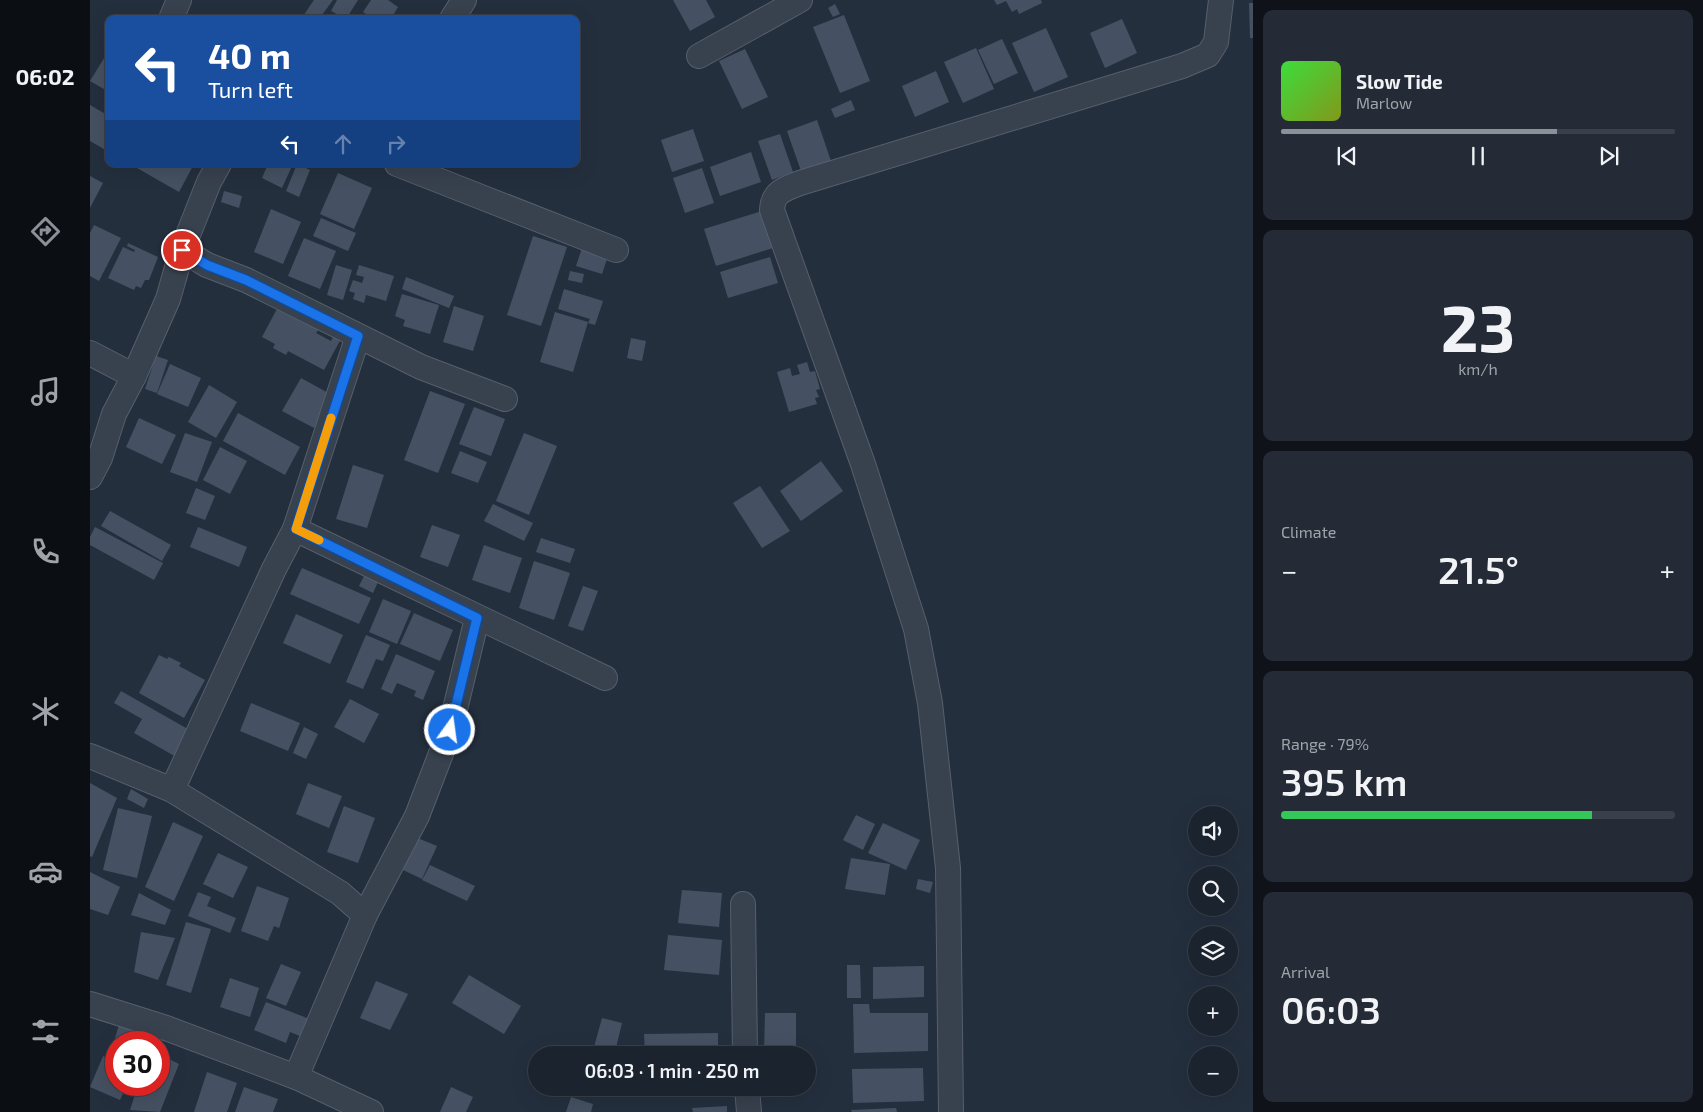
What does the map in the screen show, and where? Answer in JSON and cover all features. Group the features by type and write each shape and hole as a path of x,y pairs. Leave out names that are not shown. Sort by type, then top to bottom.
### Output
{"street":[{"path":"173,15 180,0"},
{"path":"455,15 464,0"},
{"path":"699,56 800,0"},
{"path":"951,1112 948,868 930,703 916,629 863,464 772,210 772,201 779,191 800,183 1182,66 1208,55 1216,42 1221,0"},
{"path":"90,477 100,458 114,414 134,376 168,299 182,250 209,182 218,167"},
{"path":"405,167 616,250"},
{"path":"182,250 207,265 246,280 421,367 505,399"},
{"path":"172,790 274,569 296,529 358,336"},
{"path":"90,353 134,376"},
{"path":"296,529 477,618 605,678"},
{"path":"296,1077 364,916 417,816 450,730 477,618"},
{"path":"90,756 172,790 340,893 364,916"},
{"path":"743,904 745,1046"},
{"path":"90,1005 166,1028 296,1077 371,1112"},
{"path":"748,1096 749,1112"}],"building":[{"path":"314,0 333,0 322,15 304,15"},
{"path":"337,0 358,0 349,15 338,15 331,11"},
{"path":"371,0 388,0 398,7 393,15 368,15 363,12"},
{"path":"673,0 706,0 715,17 690,31"},
{"path":"994,0 1041,0 1042,3 1019,14 1017,9 1012,12 1006,1 997,5"},
{"path":"1249,3 1253,3 1253,38 1250,38"},
{"path":"835,4 840,14 833,17 828,8"},
{"path":"844,15 870,81 840,93 813,27"},
{"path":"1122,19 1137,53 1105,68 1090,33"},
{"path":"1046,28 1068,77 1034,92 1012,43"},
{"path":"1002,39 1018,73 994,84 978,50"},
{"path":"976,48 994,89 963,103 944,62"},
{"path":"745,49 768,97 742,109 719,61"},
{"path":"105,57 105,90 90,81"},
{"path":"936,71 949,102 915,117 902,86"},
{"path":"851,100 855,110 835,118 831,109"},
{"path":"90,105 105,114 105,150 90,141"},
{"path":"817,120 831,161 801,171 787,131"},
{"path":"693,129 704,161 672,172 661,140"},
{"path":"780,134 793,172 772,180 758,141"},
{"path":"751,152 761,182 720,196 710,167"},
{"path":"138,167 192,167 179,192"},
{"path":"267,167 292,167 282,188 262,178"},
{"path":"296,167 304,167 310,170 299,197 286,191"},
{"path":"702,168 714,203 685,213 673,178"},
{"path":"338,173 372,188 354,229 320,214"},
{"path":"90,176 103,183 90,208"},
{"path":"224,191 242,196 239,208 221,202"},
{"path":"271,209 301,222 283,264 254,252"},
{"path":"762,211 773,248 716,266 704,229"},
{"path":"321,218 356,233 348,251 313,236"},
{"path":"94,225 121,238 99,281 90,276 90,233"},
{"path":"533,236 567,247 541,326 507,315"},
{"path":"304,238 336,251 320,289 288,276"},
{"path":"128,243 158,257 149,280 145,280 141,288 136,286 134,290 108,278 123,247 134,252 135,250 127,246"},
{"path":"582,248 608,256 602,274 576,266"},
{"path":"770,257 778,283 728,298 720,272"},
{"path":"336,265 352,270 343,300 327,295"},
{"path":"359,265 394,276 386,301 366,295 364,303 353,299 355,293 349,291 353,280 362,283 364,277 356,275"},
{"path":"570,271 584,274 582,283 568,280"},
{"path":"406,277 454,296 449,308 402,289"},
{"path":"564,289 603,301 595,325 588,323 590,319 558,309"},
{"path":"402,294 439,305 430,334 403,326 405,320 395,316"},
{"path":"454,306 484,316 473,351 443,342"},
{"path":"278,307 319,329 316,333 331,341 335,333 342,337 324,370 288,351 286,355 273,348 275,344 262,337"},
{"path":"555,312 588,322 573,372 540,362"},
{"path":"631,338 646,341 642,361 627,358"},
{"path":"156,356 168,360 157,393 145,389"},
{"path":"807,362 810,372 815,371 820,389 816,390 819,397 815,398 817,404 789,412 777,372 790,368 792,376 800,374 797,365"},
{"path":"170,364 201,378 188,407 157,394"},
{"path":"301,378 332,395 314,428 282,411"},
{"path":"209,385 237,402 216,438 188,422"},
{"path":"430,391 465,404 438,473 404,460"},
{"path":"474,407 505,419 491,456 459,444"},
{"path":"238,413 300,447 285,475 223,441"},
{"path":"139,418 176,435 162,464 126,447"},
{"path":"185,433 212,442 197,482 170,472"},
{"path":"524,433 557,446 529,515 496,501"},
{"path":"220,447 247,461 230,494 203,480"},
{"path":"460,451 487,462 478,483 451,473"},
{"path":"821,461 843,491 801,521 780,491"},
{"path":"353,465 384,475 367,528 336,519"},
{"path":"760,486 790,531 762,548 733,503"},
{"path":"196,488 215,496 205,520 186,513"},
{"path":"493,504 533,523 524,541 484,521"},
{"path":"110,511 171,545 162,561 101,526"},
{"path":"432,525 460,535 448,567 420,557"},
{"path":"95,527 163,563 154,580 90,545 90,537"},
{"path":"198,527 247,547 239,567 190,547"},
{"path":"541,538 575,549 570,563 536,552"},
{"path":"484,545 522,558 510,593 472,580"},
{"path":"534,561 570,573 554,620 519,608"},
{"path":"302,568 371,598 359,624 290,594"},
{"path":"364,576 378,582 373,593 359,586"},
{"path":"583,586 598,591 583,631 568,626"},
{"path":"383,599 411,611 397,644 369,632"},
{"path":"414,613 453,630 440,661 400,644"},
{"path":"296,614 343,635 330,664 283,643"},
{"path":"366,635 390,645 383,661 376,659 363,689 346,682"},
{"path":"396,654 435,671 423,700 414,696 416,691 397,683 392,694 381,689"},
{"path":"159,655 167,659 169,657 181,663 179,666 205,680 184,718 139,693"},
{"path":"121,691 193,732 178,758 134,733 142,719 114,703"},
{"path":"350,699 379,714 364,743 334,727"},
{"path":"251,703 300,723 288,751 240,731"},
{"path":"304,727 318,734 306,759 293,753"},
{"path":"90,783 117,798 92,857 90,856"},
{"path":"308,783 342,796 329,828 296,814"},
{"path":"131,789 148,799 144,808 127,799"},
{"path":"344,806 375,818 358,863 327,852"},
{"path":"118,808 152,816 137,878 103,870"},
{"path":"856,815 875,824 863,850 843,840"},
{"path":"173,822 203,836 174,901 145,887"},
{"path":"883,823 920,840 906,870 868,853"},
{"path":"415,837 437,846 422,879 401,869"},
{"path":"218,853 248,867 233,898 203,884"},
{"path":"851,858 890,864 885,895 845,889"},
{"path":"430,865 475,886 467,901 422,880"},
{"path":"90,872 120,887 108,915 90,909"},
{"path":"918,879 933,882 930,893 916,889"},
{"path":"257,886 289,898 279,928 274,926 268,941 241,931"},
{"path":"682,890 722,893 719,927 678,923"},
{"path":"198,892 211,897 207,906 236,918 230,933 188,916"},
{"path":"139,893 171,910 165,925 131,915"},
{"path":"186,922 211,929 191,993 166,985"},
{"path":"141,932 175,938 158,980 134,972"},
{"path":"668,935 722,940 719,975 664,970"},
{"path":"281,964 301,972 286,1006 266,998"},
{"path":"847,965 860,965 861,998 847,998"},
{"path":"924,966 924,997 873,999 873,967"},
{"path":"469,975 521,1006 504,1034 452,1003"},
{"path":"230,978 259,988 250,1017 220,1007"},
{"path":"376,981 408,994 390,1030 360,1018"},
{"path":"266,1002 312,1020 305,1038 290,1032 286,1043 254,1030"},
{"path":"853,1004 869,1004 870,1013 928,1013 928,1051 854,1053"},
{"path":"765,1013 796,1013 796,1046 764,1046"},
{"path":"602,1018 622,1023 616,1046 594,1046"},
{"path":"120,1021 150,1029 149,1031 117,1031"},
{"path":"718,1033 718,1046 645,1046 644,1034"},
{"path":"103,1056 105,1057 105,1094 90,1087"},
{"path":"170,1060 179,1064 170,1087"},
{"path":"923,1068 924,1101 853,1103 852,1069"},
{"path":"207,1072 237,1083 227,1112 194,1112"},
{"path":"244,1087 278,1099 273,1112 235,1112"},
{"path":"451,1087 473,1097 466,1112 440,1112"},
{"path":"111,1096 122,1096 120,1100"},
{"path":"134,1096 166,1096 160,1112 130,1110"},
{"path":"571,1097 593,1104 591,1112 566,1112"},
{"path":"727,1106 727,1112 693,1112 692,1108"},
{"path":"896,1108 897,1112 852,1112 851,1110"}],"slow traffic":[{"path":"319,540 296,529 331,418"}],"route":[{"path":"182,250 207,265 246,280 358,336 296,529 477,618 450,730"}]}
